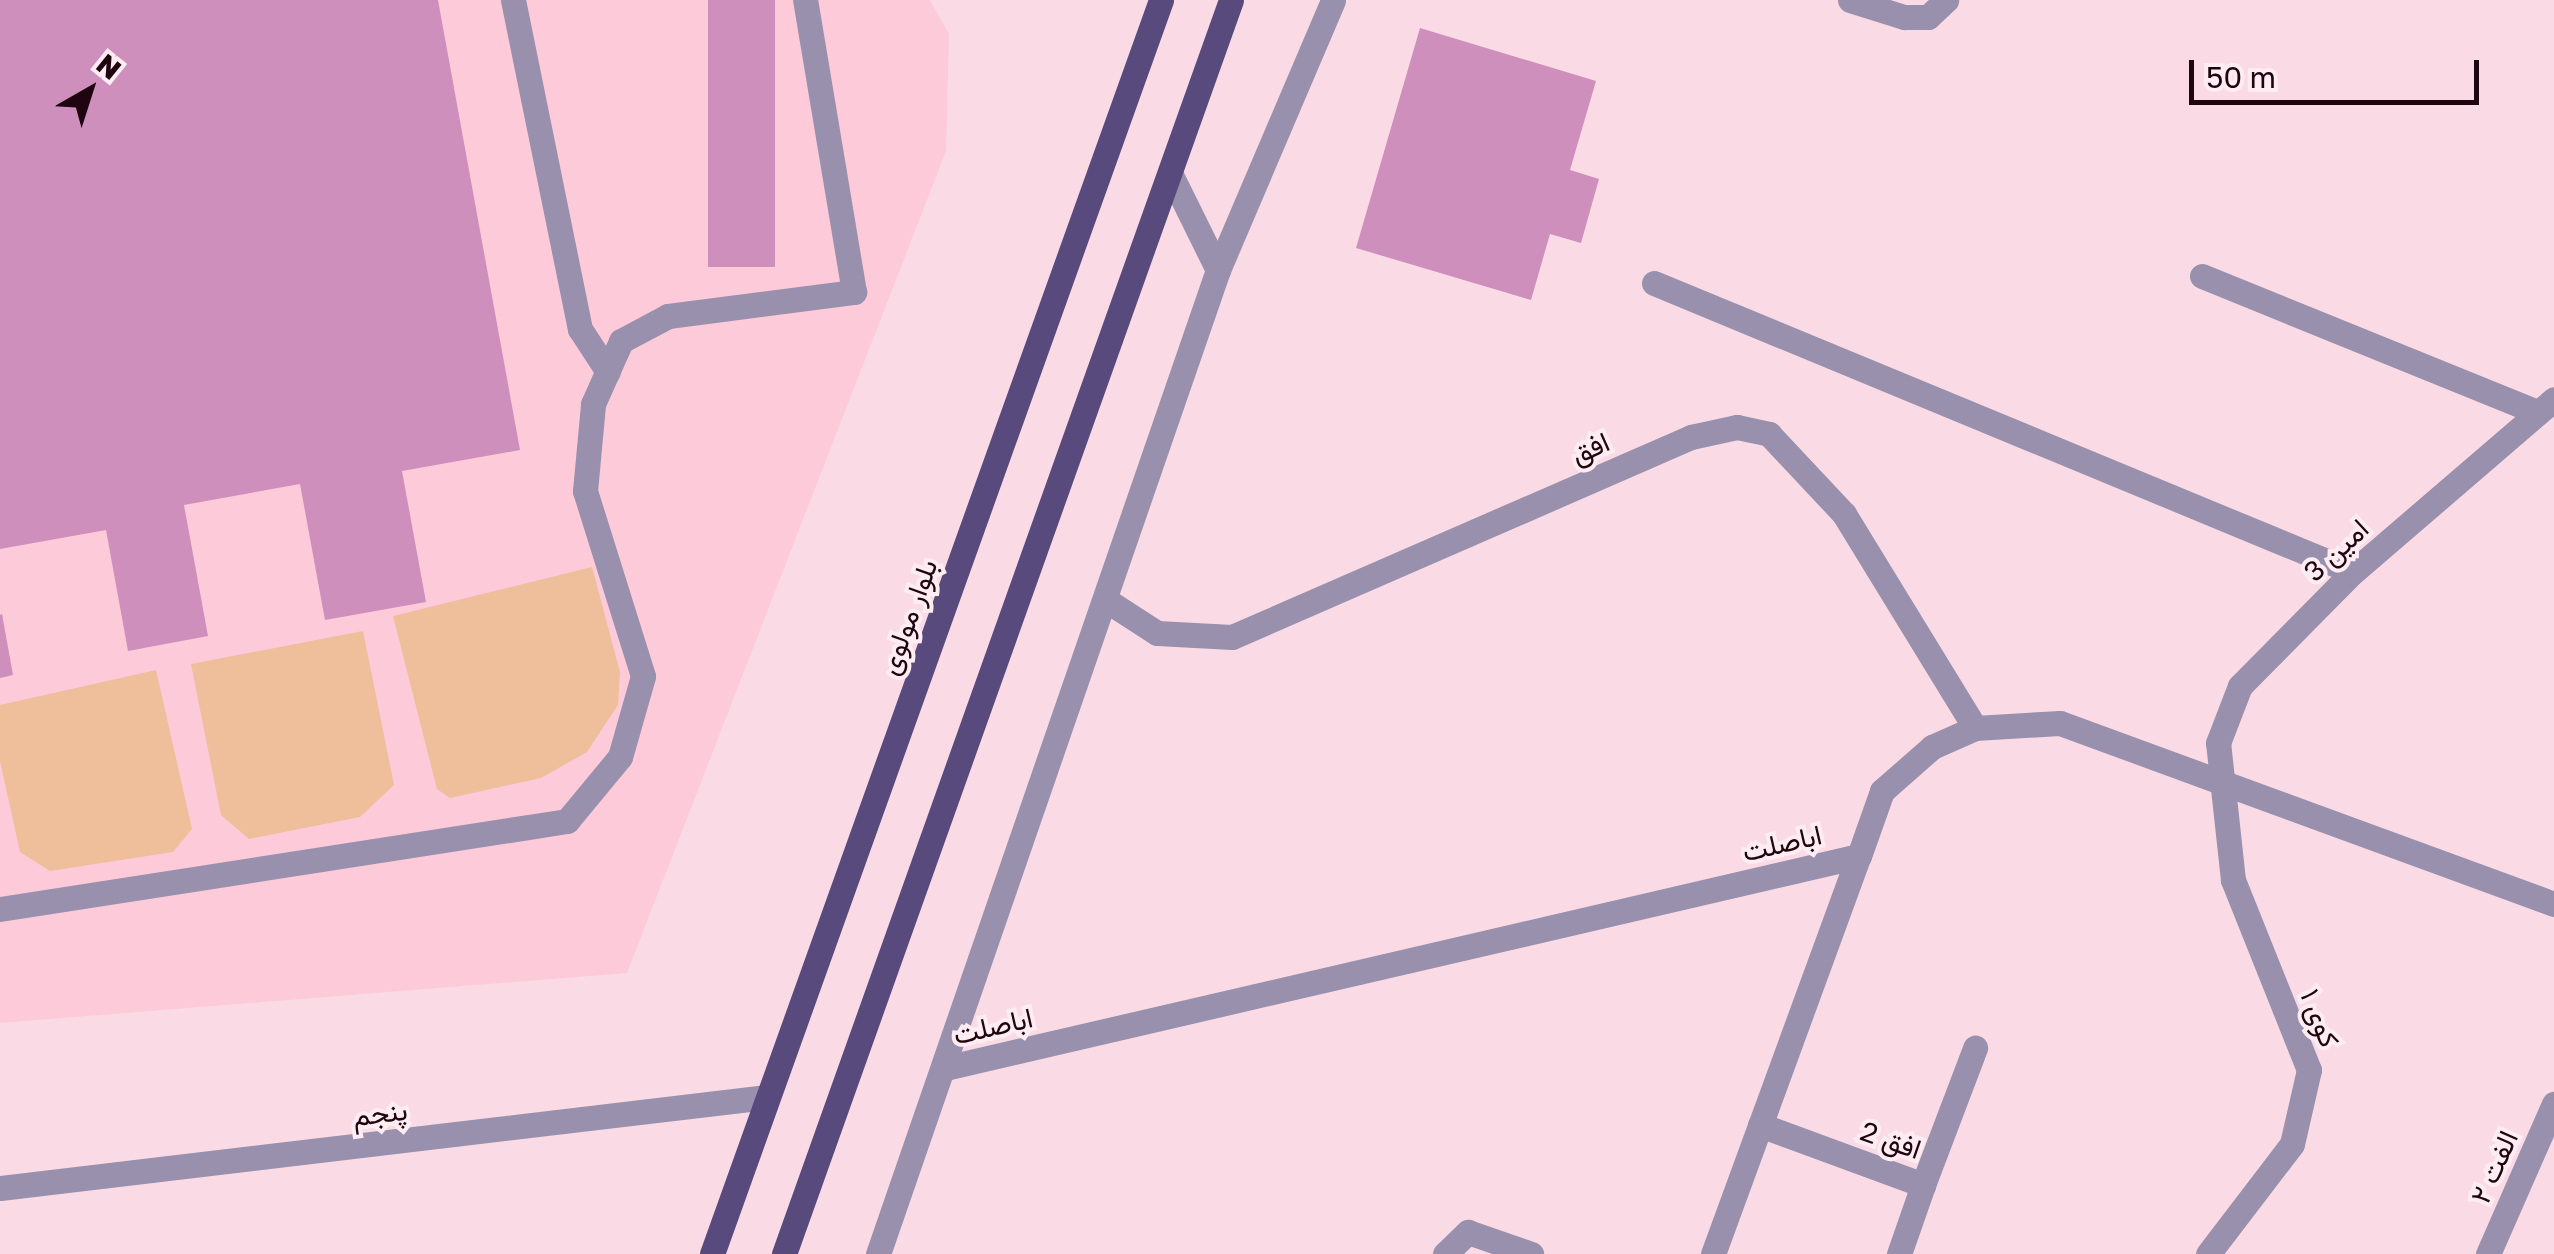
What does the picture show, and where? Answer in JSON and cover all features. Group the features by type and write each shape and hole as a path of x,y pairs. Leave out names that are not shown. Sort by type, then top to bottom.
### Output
{"main road":[{"name":"بلوار مولوی","path":"712,1254 1161,0"},
{"path":"784,1254 1172,178 1231,0"}],"street":[{"path":"513,0 580,329 608,372"},
{"path":"0,909 567,820 620,758 644,676 585,490 593,404 621,341 668,316 854,292 805,0"},
{"path":"878,1254 1109,602 1218,270 1333,0"},
{"path":"1850,0 1904,17 1928,16 1946,0"},
{"path":"1172,178 1218,270"},
{"path":"2202,276 2546,405"},
{"path":"1654,284 2354,572"},
{"name":"امین 3","path":"2222,782 2218,744 2240,686 2354,572 2546,405"},
{"name":"افق","path":"1109,602 1157,633 1232,637 1691,437 1737,427 1769,434 1844,514 1975,728"},
{"name":"اباصلت","path":"945,1068 1858,856 1882,792 1932,747 1975,728 2060,723 2554,904"},
{"name":"کوی ۱","path":"2208,1254 2292,1144 2308,1070 2233,880 2222,782"},
{"path":"1713,1254 1858,856"},
{"name":"افق 2","path":"1760,1125 1923,1184 1974,1048"},
{"name":"پنجم","path":"0,1188 767,1097"},
{"name":"الفت ۲","path":"2488,1254 2554,1104"},
{"path":"1899,1254 1923,1184"},
{"path":"1444,1254 1468,1232 1532,1254"}],"shaded area":[{"path":"0,0 930,0 949,34 946,151 627,973 0,1023"},
{"path":"592,567 620,672 618,705 587,752 541,778 450,798 437,789 393,616"},
{"path":"363,631 394,785 360,817 249,839 221,815 191,664"},
{"path":"156,670 192,829 173,852 50,871 20,852 0,761 0,705"}],"building":[{"path":"0,0 438,0 520,450 402,471 426,602 325,620 300,484 184,505 208,636 128,651 106,530 0,549"},
{"path":"708,0 775,0 775,267 708,267"},
{"path":"1420,28 1596,81 1570,170 1599,179 1581,243 1550,234 1531,300 1356,248"},
{"path":"0,615 13,675 0,678"}]}
